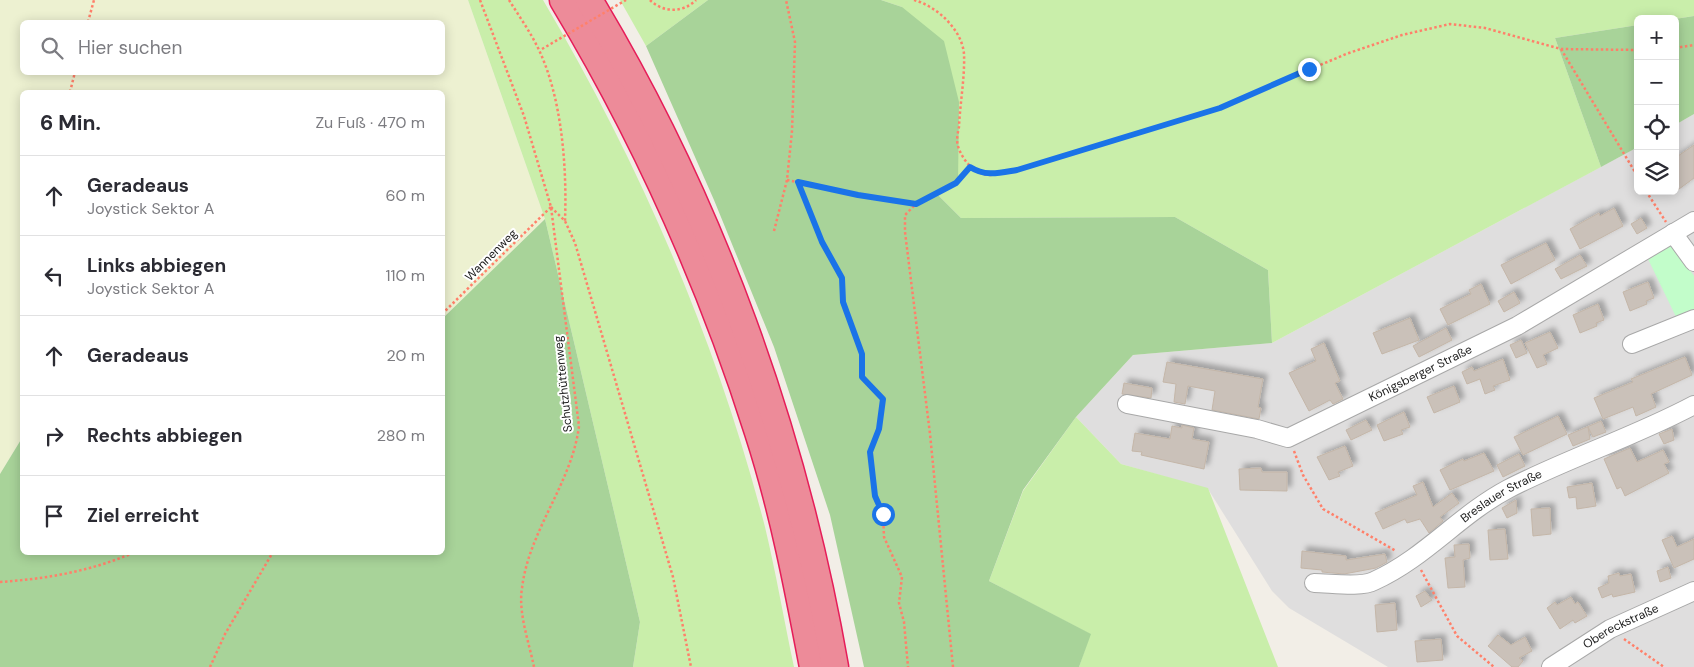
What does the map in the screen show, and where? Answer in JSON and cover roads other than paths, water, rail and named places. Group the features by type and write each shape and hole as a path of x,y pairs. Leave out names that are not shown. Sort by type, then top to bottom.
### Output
{"highway":[{"path":"564,0 599,59 671,203 716,309 759,434 796,575 813,667"},
{"path":"589,0 617,48 691,193 738,308 780,431 808,534 835,667"}],"street":[{"name":"Königsberger Straße","path":"1127,404 1257,429 1288,438 1517,326 1694,221"},
{"path":"1673,233 1694,262"},
{"path":"1632,344 1694,319"},
{"name":"Breslauer Straße","path":"1314,583 1372,583 1415,559 1472,511 1508,489 1643,430 1694,405"},
{"name":"Obereckstraße","path":"1551,667 1610,629 1694,591"}]}
